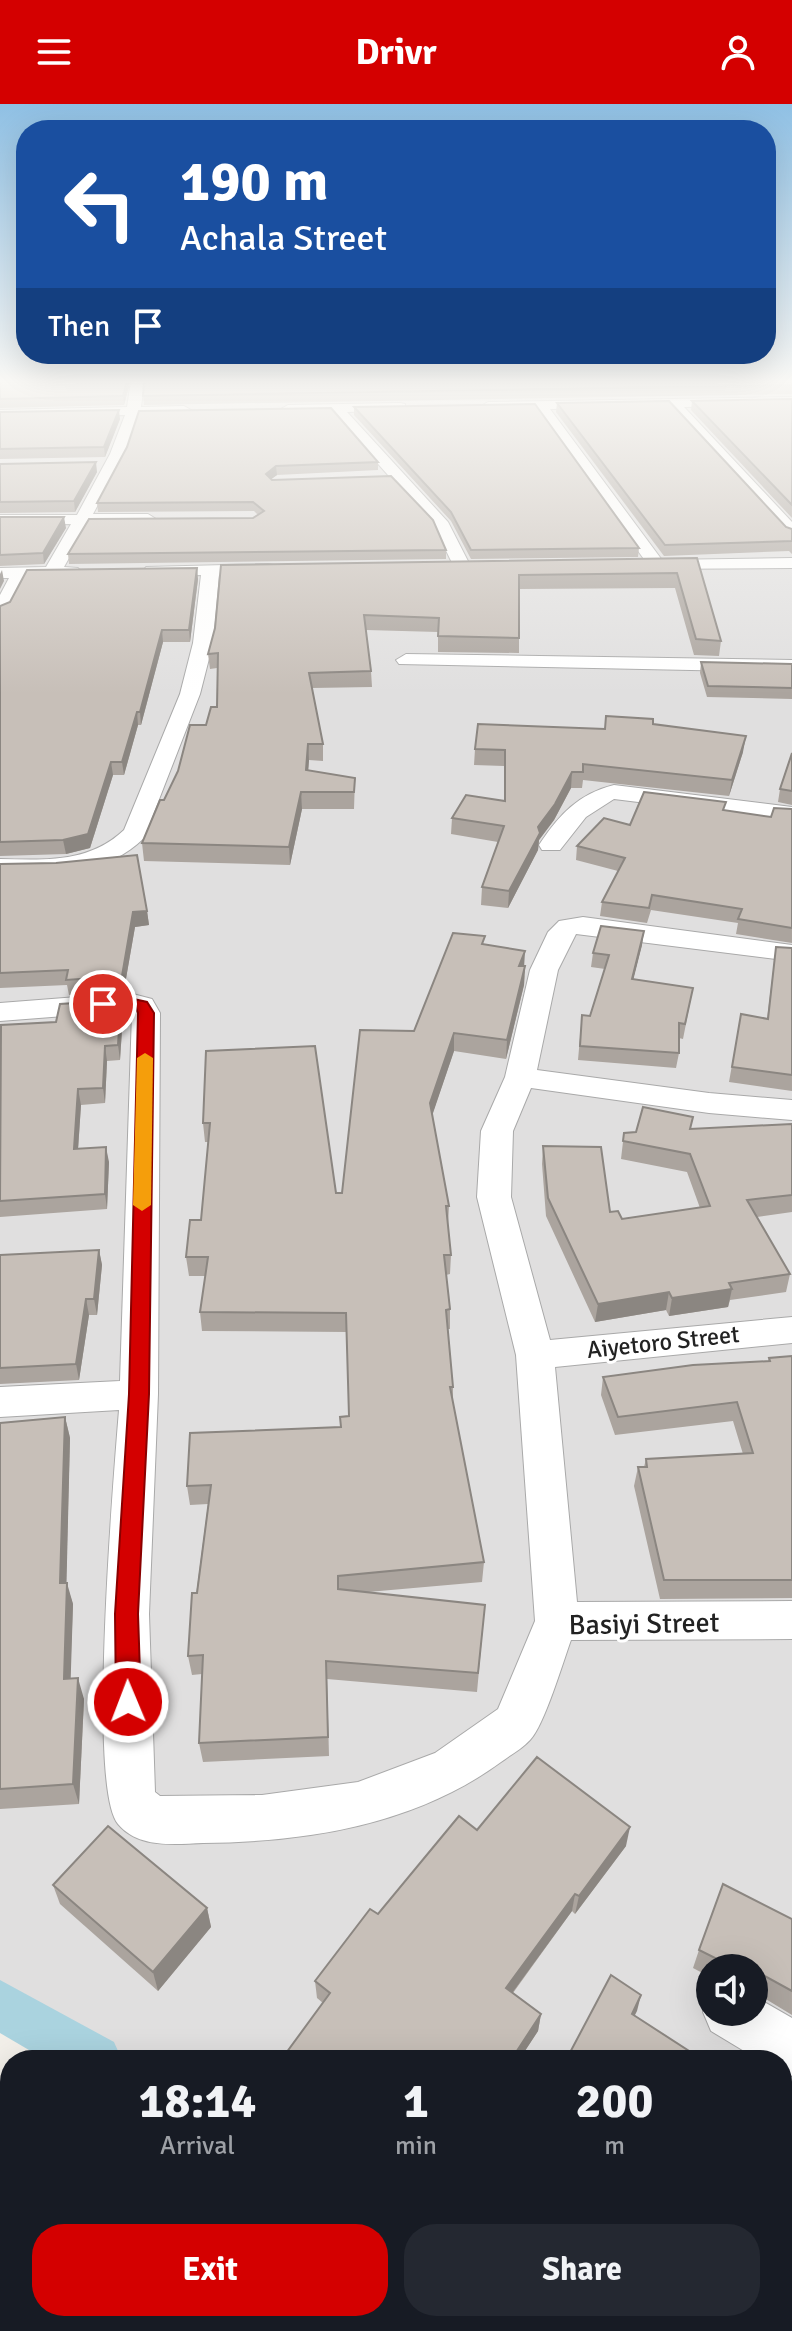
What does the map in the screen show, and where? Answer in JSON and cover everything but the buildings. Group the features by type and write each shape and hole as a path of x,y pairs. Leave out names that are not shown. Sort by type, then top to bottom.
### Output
{"street":[{"path":"52,572 81,519 94,486"},
{"path":"405,486 435,514 454,540 462,567"},
{"path":"599,486 657,565"},
{"path":"749,486 792,532"},
{"path":"0,520 160,519"},
{"path":"628,565 792,563"},
{"path":"132,571 289,569"},
{"path":"0,867 71,866 99,859 121,848 135,833 190,694 203,643 211,570"},
{"path":"0,573 84,571"},
{"path":"0,612 21,572"},
{"path":"406,660 792,666"},
{"path":"551,845 573,814 603,794 614,792 792,814"},
{"path":"557,1621 535,1355 494,1197 497,1131 520,1077 544,970 561,932 568,927 583,925 792,953"},
{"path":"0,1012 129,1002 142,1005 146,1013 139,1394 0,1402"},
{"path":"520,1077 709,1103 792,1110"},
{"name":"Aiyetoro Street","path":"535,1355 792,1330"},
{"name":"Basiyi Street","path":"139,1394 127,1614 130,1790 135,1807 153,1820 262,1819 358,1805 451,1770 515,1724 557,1621 792,1620"},
{"path":"753,2026 792,2049"}],"shaded area":[{"path":"0,486 792,486 792,2050 113,2050 0,1984"}],"waterway":[{"path":"0,2005 79,2050"}],"slow traffic":[{"path":"142,1205 145,1058"}],"route":[{"path":"103,1004 129,1002 142,1005 146,1013 139,1394 127,1614 128,1702"}]}
